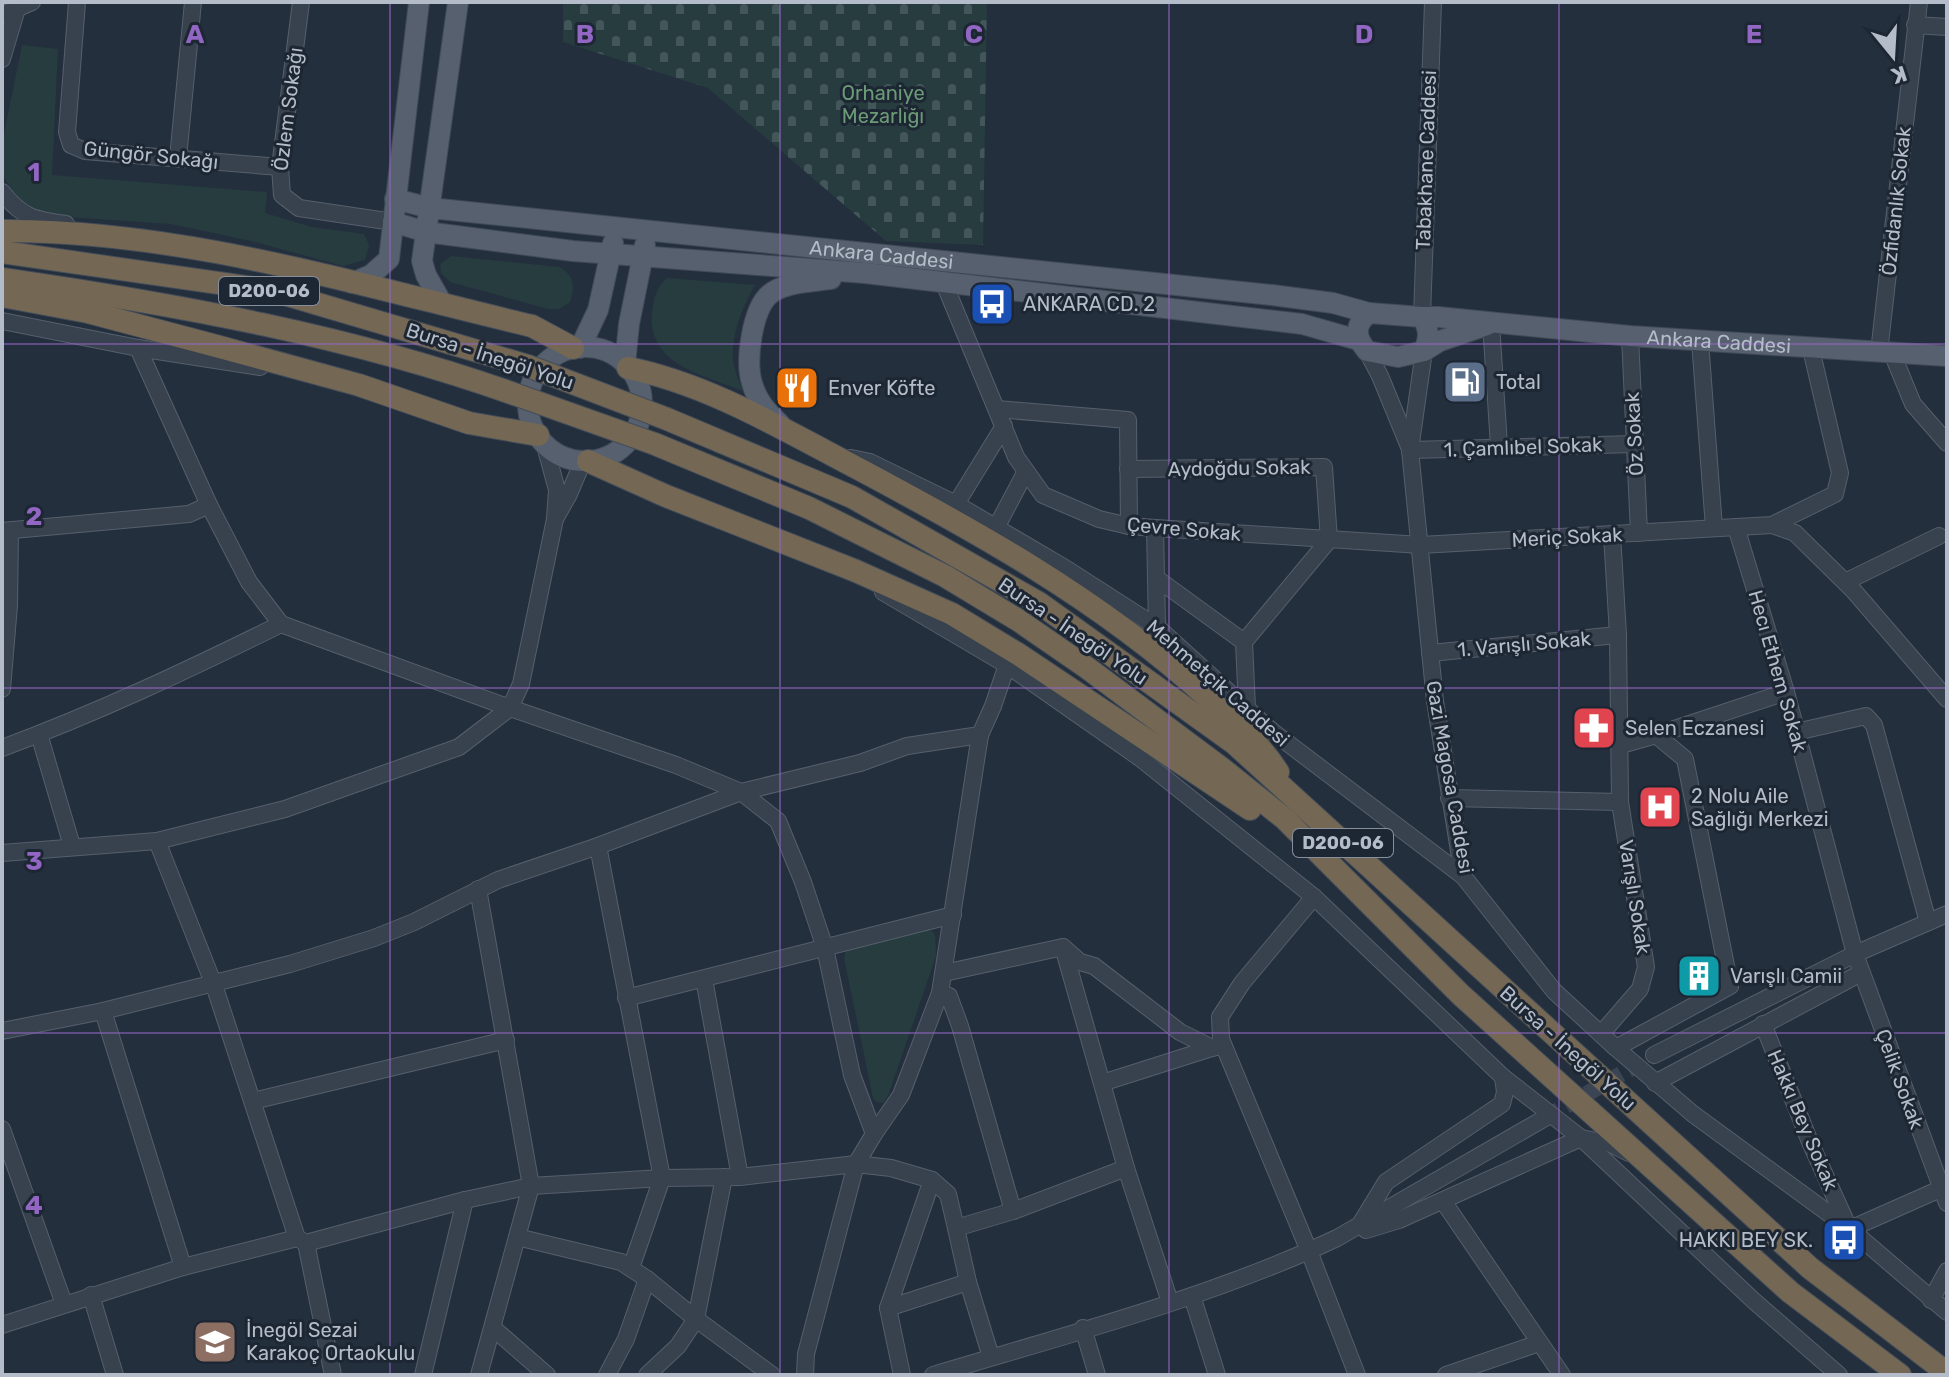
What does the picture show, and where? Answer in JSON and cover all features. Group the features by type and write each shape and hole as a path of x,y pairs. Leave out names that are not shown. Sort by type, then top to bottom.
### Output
{"highway":[{"path":"2,231 134,239 212,250 532,326 577,348"},
{"name":"Bursa - İnegöl Yolu","path":"2,252 274,291 528,366 667,419 852,497 1039,603 1234,743 1810,1268 1947,1373"},
{"name":"Bursa - İnegöl Yolu","path":"2,279 268,326 393,357 517,395 655,444 809,508 945,576 1018,620 1086,667 1285,819 1461,995 1790,1292 1900,1375"},
{"path":"2,296 88,312 334,378 469,423 541,438"},
{"path":"627,366 726,402 796,436 937,509 1086,601 1180,673 1262,747 1296,800"},
{"path":"586,461 952,614 1201,775 1337,870"}],"main road":[{"path":"352,283 371,275 389,259 419,2"},
{"path":"443,305 426,275 422,261 458,2"},
{"name":"Ankara Caddesi","path":"395,199 430,208 1272,295 1333,303 1369,313 1630,336 1947,356"},
{"name":"Ankara Caddesi","path":"393,222 426,232 612,254 865,273 1302,324 1382,356 1398,357 1424,351 1440,341 1491,323"},
{"path":"577,348 598,310 612,254 615,227"},
{"path":"627,366 629,324 647,230"},
{"path":"796,436 765,411 751,382 749,362 758,308 772,292 865,273"},
{"path":"1363,346 1357,329 1369,313"},
{"path":"1422,317 1429,339 1424,351"},
{"path":"592,347 610,353 627,366 636,379 642,397 641,415 634,433 623,447 607,457 586,461 570,459 552,451 530,421 528,402 531,384 541,368 556,355 592,347"}],"street":[{"name":"Güngör Sokağı","path":"77,2 67,132 71,145 85,151 280,167"},
{"path":"178,158 193,2"},
{"name":"Özlem Sokağı","path":"301,2 280,167 282,195 299,208 393,222"},
{"name":"Tabakhane Caddesi","path":"1422,317 1433,2"},
{"name":"Özfidanlık Sokak","path":"1885,352 1919,2"},
{"path":"2,15 23,4"},
{"path":"2,59 23,4"},
{"path":"1915,25 1947,27"},
{"path":"2,192 16,207 34,219 116,232 134,239"},
{"name":"Çevre Sokak","path":"944,283 1016,457 1043,495 1099,519 1129,526 1421,545"},
{"path":"2,321 138,348 334,378"},
{"path":"1491,323 1499,446"},
{"name":"Öz Sokak","path":"1630,336 1639,533"},
{"path":"1700,341 1714,528"},
{"path":"1363,346 1380,376 1410,450"},
{"path":"138,348 209,505 249,582 281,624 676,765 741,792 778,821 825,948 852,1075 874,1134"},
{"path":"1772,525 1835,494 1840,473 1811,349"},
{"path":"1410,450 1424,351"},
{"path":"1885,352 1913,404 1947,443"},
{"path":"997,409 1128,420 1129,526"},
{"path":"956,504 1004,426"},
{"path":"2,853 157,841 285,809 459,747 510,708 521,684 555,519 557,490 541,438"},
{"name":"1. Çamlıbel Sokak","path":"1410,450 1635,444"},
{"name":"Gazi Magosa Caddesi","path":"1410,450 1430,653 1449,798 1463,876 1554,991 1616,1048 1693,1114 1850,1229"},
{"name":"Mehmetçik Caddesi","path":"829,453 870,462 956,504 997,526 1157,627 1273,732 1463,876"},
{"path":"555,519 586,461"},
{"name":"Aydoğdu Sokak","path":"1128,469 1324,467 1329,540"},
{"path":"997,526 1026,471"},
{"path":"2,689 9,605 6,531 189,514 209,505"},
{"path":"1772,525 1795,533 1845,582 1947,699"},
{"name":"Meriç Sokak","path":"1421,545 1772,525"},
{"name":"Hecı Ethem Sokak","path":"1736,527 1786,692 1852,946"},
{"path":"1155,528 1157,627"},
{"name":"Varışlı Sokak","path":"1601,1034 1640,989 1646,967 1620,802 1618,635 1612,534"},
{"path":"1845,582 1939,536"},
{"path":"1247,708 1244,642 1329,540"},
{"path":"826,559 1007,665 1140,758 1314,897 1503,1077 1581,1138 1754,1301 1839,1375"},
{"path":"1156,578 1244,642"},
{"path":"2,748 222,653 281,624"},
{"name":"1. Varışlı Sokak","path":"1430,653 1618,635"},
{"path":"805,1375 806,1354 856,1164 901,1095 940,993 980,735 1007,665"},
{"path":"1621,745 1786,692"},
{"path":"1796,732 1866,716 1874,725 1928,922"},
{"path":"39,734 72,846"},
{"path":"2,1031 214,985 374,938 414,922 498,880 741,792 860,763 907,746 980,735"},
{"path":"1616,1048 1730,986 1685,759 1656,735"},
{"path":"1449,798 1620,802"},
{"path":"157,841 214,985 301,1240 333,1375"},
{"path":"598,846 662,1178 631,1268"},
{"path":"478,889 531,1186 479,1375"},
{"path":"1314,897 1242,983 1220,1017 1217,1046 1309,1251 1357,1375"},
{"path":"1654,1055 1852,946 1947,914"},
{"path":"626,998 953,915"},
{"name":"Çelik Sokak","path":"1852,946 1945,1192"},
{"path":"1063,947 1080,962 1094,966 1180,1032 1217,1046"},
{"path":"944,973 1063,947"},
{"path":"1063,947 1126,1168 1170,1302"},
{"path":"1763,1024 1861,973"},
{"path":"647,1375 678,1346 696,1319 732,1177 704,979"},
{"path":"940,993 949,996 960,1026 1013,1211"},
{"path":"103,1011 183,1267"},
{"name":"Hakkı Bey Sokak","path":"1655,1083 1763,1024 1810,1142 1850,1229 1939,1300 1947,1312"},
{"path":"253,1101 506,1040"},
{"path":"1102,1083 1217,1046"},
{"path":"1359,1226 1386,1182 1502,1104 1505,1092 1503,1077"},
{"path":"941,1374 1192,1296 1309,1251 1359,1226 1545,1118"},
{"path":"2,1129 64,1304"},
{"path":"1337,1238 1399,1220 1581,1138 1611,1144 1645,1161"},
{"path":"2,1325 183,1267 531,1186 732,1177 856,1164 891,1168 932,1180 948,1194 968,1282 991,1357"},
{"path":"956,1228 1013,1211 1126,1168"},
{"path":"902,1375 888,1308 932,1180"},
{"path":"1850,1229 1945,1192"},
{"path":"423,1375 465,1200"},
{"path":"1443,1201 1562,1375"},
{"path":"517,1237 621,1262 772,1375"},
{"path":"1939,1300 1947,1271"},
{"path":"607,1375 626,1339 647,1279"},
{"path":"888,1308 968,1282"},
{"path":"91,1295 115,1375"},
{"path":"1192,1296 1217,1375"},
{"path":"493,1328 547,1375"},
{"path":"1083,1328 1097,1375"},
{"path":"1451,1374 1539,1343"}],"green space":[{"name":"Orhaniye Mezarlığı","path":"987,2 983,245 886,241 708,88 563,42 563,3"},
{"path":"22,45 58,49 52,175 267,192 265,213 312,227 364,234 369,245 365,260 343,266 251,241 171,224 37,215 16,196 2,175 2,144"},
{"path":"451,256 559,267 572,282 570,302 559,309 548,309 450,282 441,273 440,264"},
{"path":"667,278 755,285 741,314 733,345 734,366 743,391 695,373 668,356 658,344 652,312 656,294"},
{"path":"920,929 935,934 936,956 888,1096 883,1103 876,1102 844,958 846,949"}],"tunnel":[{"path":"1545,1118 1654,1055"}],"place":[{"name":"ANKARA CD. 2","path":"992,304"},
{"name":"Total","path":"1465,382"},
{"name":"Enver Köfte","path":"797,388"},
{"name":"Selen Eczanesi","path":"1594,728"},
{"name":"2 Nolu Aile Sağlığı Merkezi","path":"1660,807"},
{"name":"Varışlı Camii","path":"1699,976"},
{"name":"HAKKI BEY SK.","path":"1844,1240"},
{"name":"İnegöl Sezai Karakoç Ortaokulu","path":"215,1342"}]}
